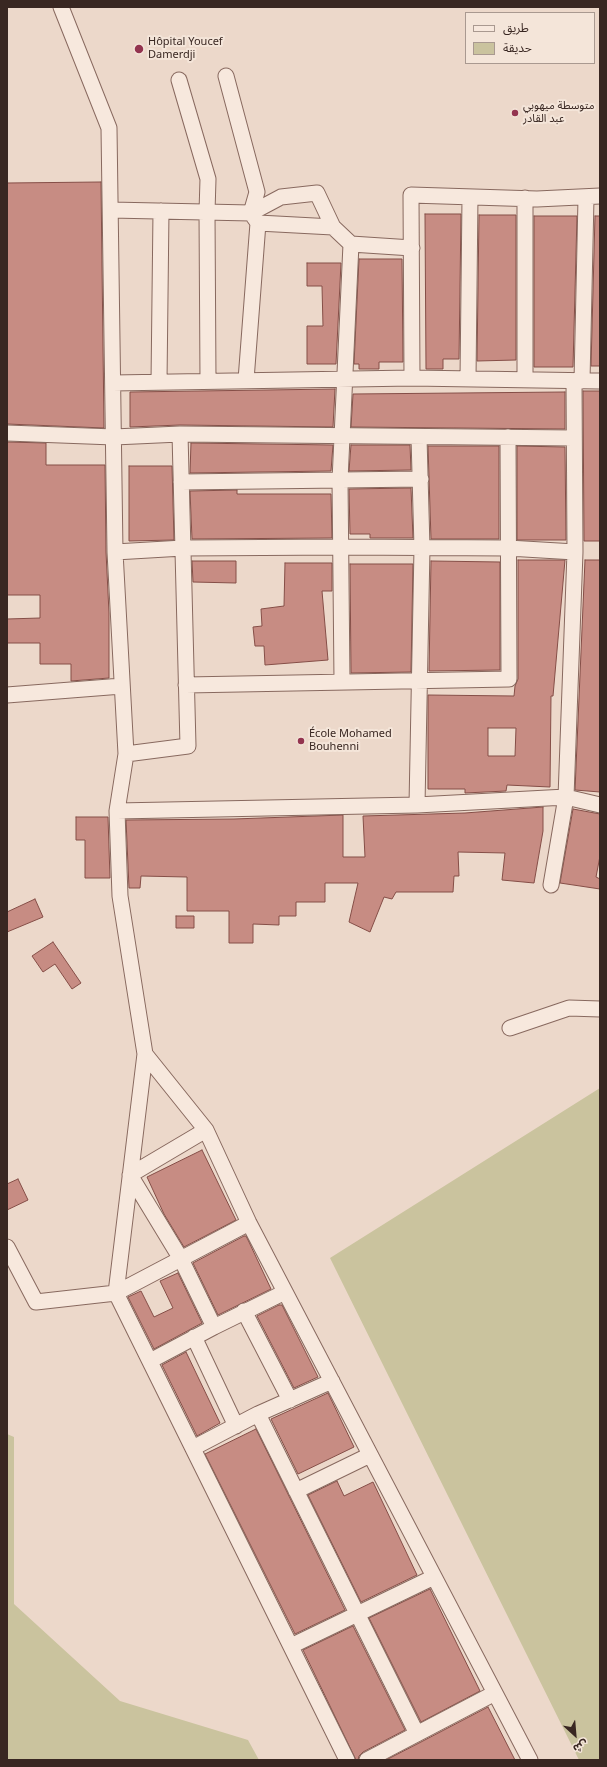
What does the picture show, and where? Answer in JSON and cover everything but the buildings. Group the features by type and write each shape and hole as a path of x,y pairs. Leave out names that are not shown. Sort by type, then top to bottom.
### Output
{"street":[{"path":"60,7 109,128 115,552 126,754 117,811 120,896 145,1054 116,1293 347,1760"},
{"path":"226,76 257,192 254,218 246,380"},
{"path":"179,80 208,178 208,381"},
{"path":"254,218 281,197 317,193 333,227 352,244 412,248"},
{"path":"412,378 411,195 525,198 593,197 574,438 574,552 566,797 551,885"},
{"path":"468,379 470,196"},
{"path":"525,198 525,379"},
{"path":"111,210 207,212 333,227"},
{"path":"159,382 161,211"},
{"path":"342,682 342,547 340,480 352,244"},
{"path":"113,384 246,380 346,380 412,378 600,381"},
{"path":"7,433 114,437 180,434 574,438"},
{"path":"126,754 188,746 180,434"},
{"path":"417,805 418,680 422,548 419,437"},
{"path":"186,685 509,679 508,438"},
{"path":"181,482 421,479"},
{"path":"115,552 183,548 342,547 508,548 574,552"},
{"path":"7,695 122,686"},
{"path":"117,811 417,805 566,797 600,805"},
{"path":"510,1028 569,1008 600,1009"},
{"path":"145,1054 206,1130 249,1223 530,1760"},
{"path":"130,1175 206,1130"},
{"path":"130,1175 181,1259 214,1327"},
{"path":"7,1247 36,1302 116,1293 249,1223"},
{"path":"150,1361 244,1311 285,1292"},
{"path":"244,1311 290,1400"},
{"path":"194,1337 236,1426"},
{"path":"193,1448 258,1414 332,1381"},
{"path":"258,1414 417,1734"},
{"path":"296,1491 370,1455"},
{"path":"291,1646 434,1577"},
{"path":"367,1760 495,1693"}],"green space":[{"path":"600,1088 600,1760 579,1760 330,1258"},
{"path":"7,1434 14,1437 14,1604 120,1701 248,1740 259,1760 7,1760"}],"place":[{"name":"Hôpital Youcef Damerdji","path":"139,49"},
{"name":"متوسطة ميهوبي عبد القادر","path":"515,113"},
{"name":"École Mohamed Bouhenni","path":"301,741"}]}
